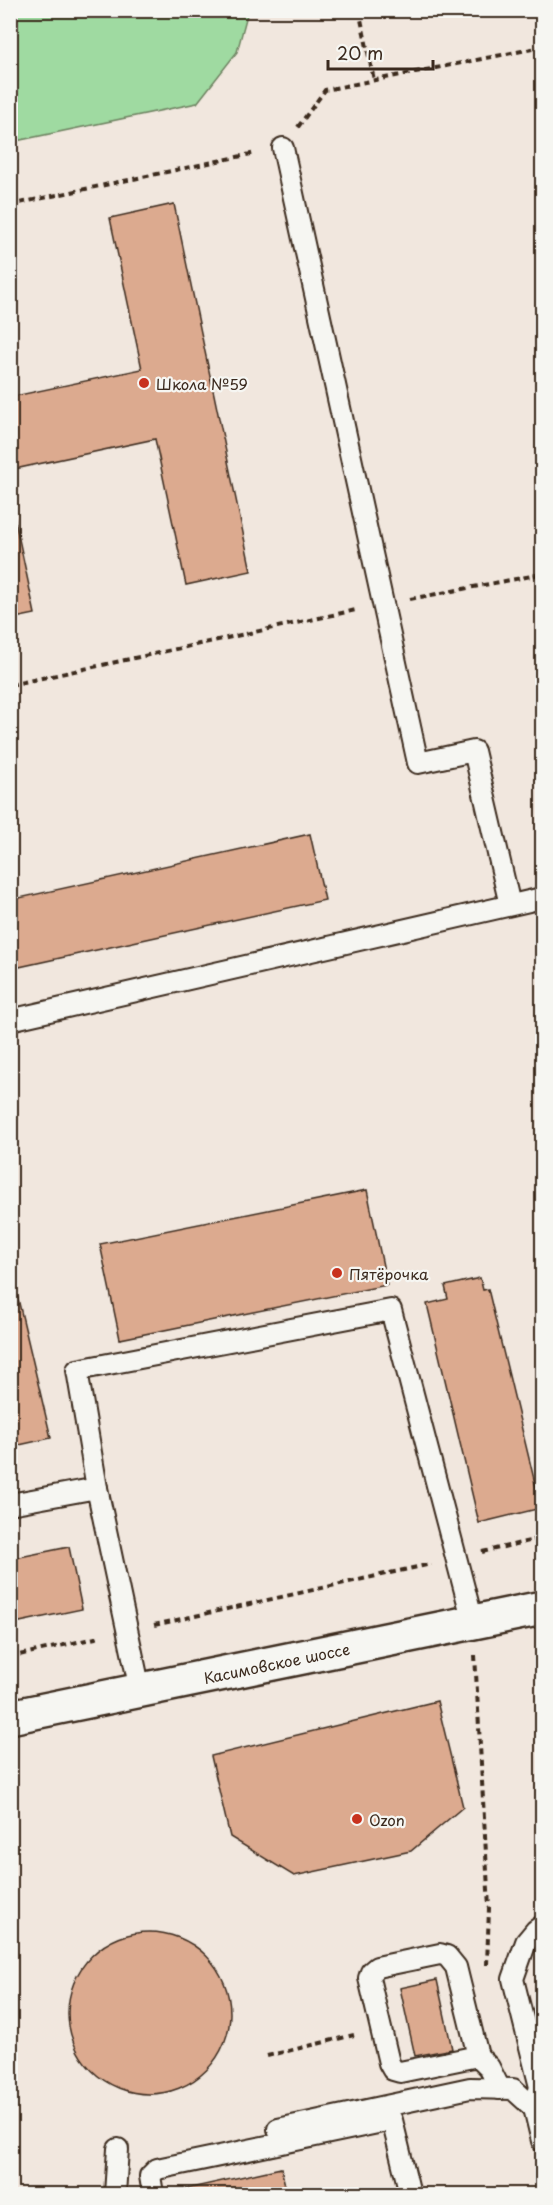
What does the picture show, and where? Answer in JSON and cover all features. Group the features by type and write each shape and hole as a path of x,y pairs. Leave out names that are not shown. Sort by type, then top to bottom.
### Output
{"street":[{"name":"Касимовское шоссе","path":"10,1717 543,1608"}],"lane":[{"path":"283,148 418,763 474,751 510,905"},
{"path":"10,1020 543,898"},
{"path":"140,1690 97,1488 77,1370 391,1310 473,1622"},
{"path":"10,1504 97,1488"},
{"path":"542,2138 534,2108 540,2087 513,1979 526,1942 536,1930 543,1926"},
{"path":"478,2056 400,2072 393,2070 389,2063 369,1978 371,1972 377,1966 440,1954 447,1956 456,1967 478,2056 489,2067 500,2089"},
{"path":"278,2128 470,2088 513,2089 534,2108"},
{"path":"153,2194 150,2176 157,2169 392,2120 410,2194"},
{"path":"115,2194 118,2149"}],"path":[{"path":"359,10 374,80"},
{"path":"10,205 283,148 325,90 543,47"},
{"path":"10,686 383,604 543,574"},
{"path":"10,1657 543,1539"},
{"path":"473,1622 489,1908 487,1961 489,1972"},
{"path":"267,2056 381,2029"}],"green space":[{"path":"11,10 248,11 237,52 197,103 11,142"}],"building":[{"name":"Школа №59","path":"174,204 251,571 186,585 155,439 10,470 10,397 142,369 110,218"},
{"path":"10,497 35,614 10,619"},
{"path":"310,834 325,900 10,969 10,900"},
{"path":"367,1190 387,1285 120,1339 100,1244"},
{"path":"10,1265 51,1438 10,1447"},
{"path":"480,1278 483,1290 488,1289 541,1508 479,1523 427,1304 448,1299 445,1286"},
{"path":"69,1547 82,1609 10,1624 10,1559"},
{"path":"437,1701 463,1807 411,1851 294,1876 230,1837 211,1756"},
{"path":"149,1932 180,1939 194,1946 206,1956 216,1968 223,1982 230,2013 223,2044 216,2058 206,2070 194,2080 180,2087 149,2094 118,2087 104,2080 92,2070 82,2058 75,2044 68,2013 75,1982 82,1968 92,1956 104,1946 118,1939"},
{"path":"437,1980 452,2049 415,2056 400,1988"},
{"path":"281,2168 287,2194 187,2194 186,2189"}],"place":[{"name":"Школа №59","path":"144,383"},
{"name":"Пятёрочка","path":"337,1273"},
{"name":"Ozon","path":"357,1819"}]}
